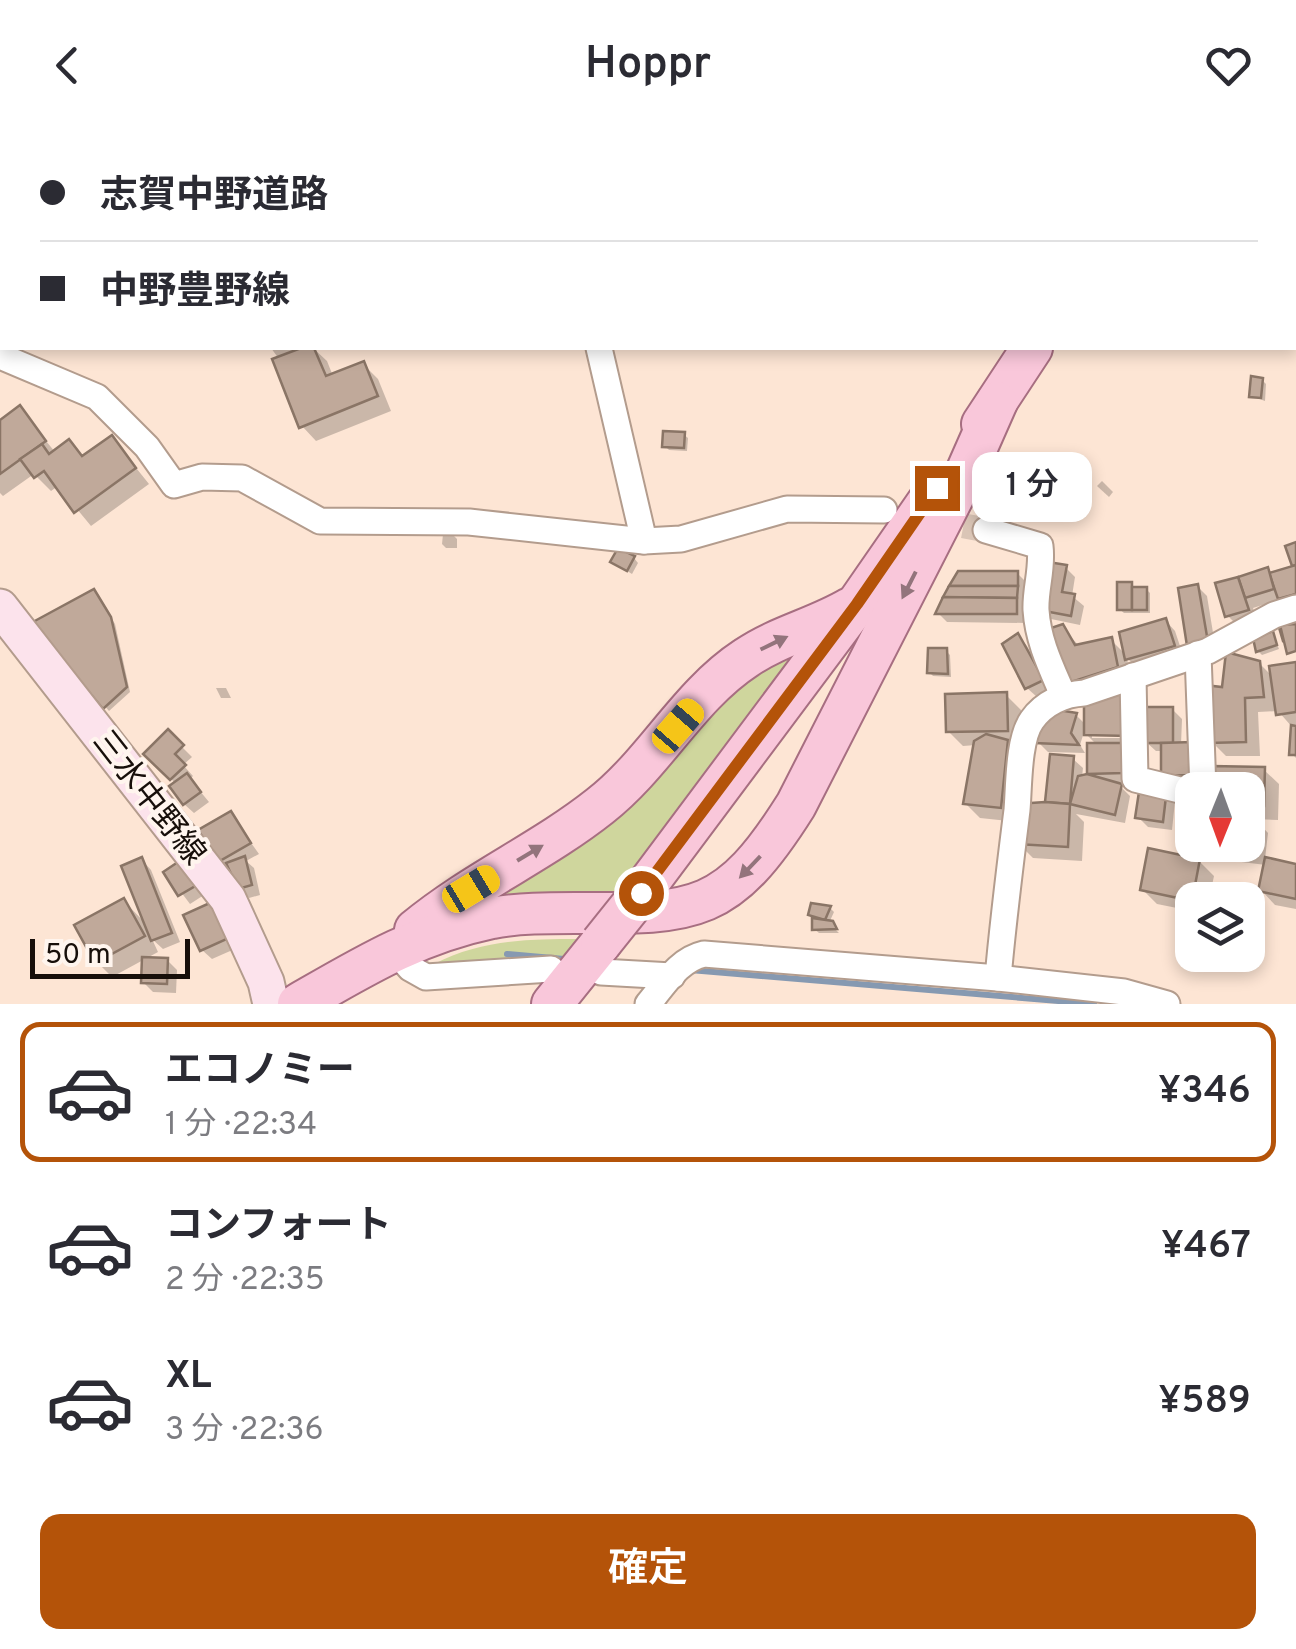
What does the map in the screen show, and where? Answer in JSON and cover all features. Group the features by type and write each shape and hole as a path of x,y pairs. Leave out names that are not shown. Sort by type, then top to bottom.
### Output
{"main road":[{"path":"551,987 601,957 641,893 857,604 1031,350"},
{"path":"393,949 494,918 548,913 658,914 683,909 708,900 753,866 796,805 841,720 968,470 997,402"},
{"path":"298,1004 393,949 456,899 604,803 644,766 721,678 745,658 857,604"},
{"name":"三水中野線","path":"0,606 228,899 266,982 271,1004"}],"street":[{"path":"599,350 644,541"},
{"path":"0,356 97,397 147,446 174,485 202,477 242,478 320,522 469,522 644,541 681,539 787,509 884,510"},
{"path":"986,530 1040,546 1042,566 1036,607 1041,644 1063,694"},
{"path":"998,978 1006,882 1018,804 1016,778 1030,721 1063,694 1084,693 1198,654 1274,615 1296,608"},
{"path":"1198,654 1202,772"},
{"path":"1133,676 1135,779 1175,789"},
{"path":"393,949 410,968 426,976 551,987"},
{"path":"648,1004 689,957 704,954 998,978 1167,1004"},
{"path":"601,957 675,971"}],"green space":[{"path":"789,646 805,646 610,902 452,914 610,824 643,794 718,708"},
{"path":"578,939 558,964 434,964 486,946"}],"building":[{"path":"296,350 315,350 326,376 364,361 378,396 299,428 272,359"},
{"path":"1251,376 1263,378 1261,398 1249,397"},
{"path":"20,405 46,441 0,474 0,420"},
{"path":"663,431 685,432 684,448 662,447"},
{"path":"112,435 136,468 74,513 44,471 34,478 20,459 42,444 49,454 69,439 82,456"},
{"path":"1296,542 1296,565 1292,566 1285,546"},
{"path":"618,548 635,556 627,571 610,562"},
{"path":"1048,562 1067,565 1062,592 1075,594 1071,616 1039,610"},
{"path":"1296,565 1296,594 1278,599 1269,573"},
{"path":"1268,567 1274,589 1245,598 1238,577"},
{"path":"958,571 1018,571 1018,586 949,586"},
{"path":"1238,577 1249,610 1225,617 1215,583"},
{"path":"1117,582 1132,582 1132,610 1117,610"},
{"path":"1198,584 1208,642 1187,646 1178,588"},
{"path":"949,586 1018,586 1017,598 943,597"},
{"path":"1132,587 1147,587 1147,610 1132,610"},
{"path":"94,589 111,617 127,687 103,709 31,623"},
{"path":"943,597 1017,598 1017,614 935,614"},
{"path":"1166,618 1175,646 1125,660 1119,632"},
{"path":"1296,619 1296,638 1283,641 1278,624"},
{"path":"1063,624 1075,645 1112,637 1118,667 1065,684 1045,630"},
{"path":"1296,624 1296,651 1287,654 1280,625"},
{"path":"1273,631 1277,645 1256,652 1253,638"},
{"path":"1018,633 1044,680 1025,689 1002,644"},
{"path":"928,648 947,648 948,674 927,673"},
{"path":"1226,652 1260,661 1264,697 1245,698 1246,742 1208,743 1204,685 1222,687"},
{"path":"1296,662 1296,712 1276,715 1269,666"},
{"path":"1007,692 1008,731 946,732 945,694"},
{"path":"1084,693 1129,694 1129,736 1084,735"},
{"path":"1144,707 1173,707 1173,743 1144,743"},
{"path":"1058,710 1077,713 1071,733 1079,745 1035,743 1031,721"},
{"path":"1291,725 1296,726 1296,755 1289,755"},
{"path":"168,729 184,745 175,754 186,765 170,780 143,754"},
{"path":"986,734 1008,740 1001,808 963,804 974,741"},
{"path":"1192,742 1192,772 1161,776 1161,743"},
{"path":"1087,743 1123,743 1123,773 1087,774"},
{"path":"1050,754 1074,756 1070,804 1045,802"},
{"path":"1211,766 1265,767 1265,772 1211,772"},
{"path":"187,773 201,792 183,805 169,786"},
{"path":"1087,774 1122,784 1115,815 1070,804 1078,776"},
{"path":"1140,785 1167,788 1163,822 1135,818"},
{"path":"1017,804 1070,804 1068,847 1016,844"},
{"path":"231,811 251,843 218,862 198,830"},
{"path":"1148,848 1175,854 1175,862 1199,862 1196,882 1175,882 1175,897 1140,890"},
{"path":"245,856 252,885 238,889 226,863"},
{"path":"142,857 172,933 151,941 121,866"},
{"path":"1265,857 1296,864 1296,899 1265,892 1265,882 1260,882"},
{"path":"181,860 197,885 178,896 163,872"},
{"path":"124,898 145,936 95,963 74,925"},
{"path":"212,902 229,938 200,951 183,915"},
{"path":"811,903 831,906 825,920 808,915"},
{"path":"812,918 833,921 837,929 812,930"},
{"path":"142,957 168,958 167,984 141,983"}],"waterway":[{"path":"507,954 564,959"},
{"path":"690,970 1094,1004"}],"tunnel":[{"path":"927,519 986,530"}],"route":[{"path":"641,893 857,604 937,488"}]}
